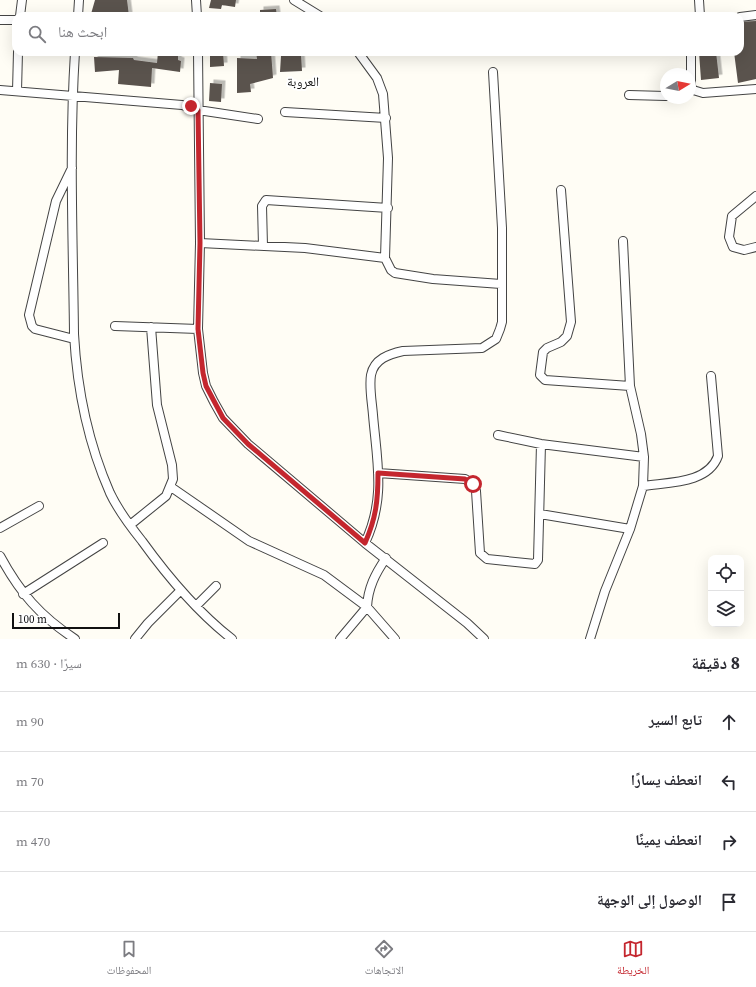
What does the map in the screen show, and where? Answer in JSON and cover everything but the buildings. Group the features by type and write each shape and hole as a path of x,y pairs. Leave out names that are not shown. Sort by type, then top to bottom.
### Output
{"street":[{"path":"20,12 22,0"},
{"path":"78,12 79,0"},
{"path":"196,0 197,12"},
{"path":"294,0 314,12"},
{"path":"700,0 700,12"},
{"path":"744,16 756,15"},
{"path":"0,20 12,20"},
{"path":"17,91 18,56"},
{"path":"75,56 72,168 74,340 78,382 89,431 111,494 130,525 180,591 232,639"},
{"path":"198,56 200,243 198,329 206,386 223,418 248,444 365,543 467,623 484,639"},
{"path":"361,56 377,78 383,94 388,158 388,208 385,258 391,270 395,273 433,279 501,284"},
{"path":"691,56 691,68"},
{"path":"365,543 376,516 378,504 378,473 371,390 371,375 376,365 383,357 391,353 429,349 482,348 496,339 502,322 502,220 493,72"},
{"path":"696,91 698,93 756,88"},
{"path":"0,90 73,94 182,105 198,110 258,119"},
{"path":"629,95 660,96"},
{"path":"285,112 386,118"},
{"path":"72,168 56,201 29,315 32,326 36,329 74,340"},
{"path":"560,190 571,322 567,336 561,342 547,348 543,352 540,375 545,380 630,386"},
{"path":"756,196 732,216 729,237 733,247 744,250 756,247"},
{"path":"263,246 262,206 266,200 388,208"},
{"path":"590,639 605,591 630,529 643,486 644,457 641,434 630,386 623,241"},
{"path":"200,243 305,248 385,258"},
{"path":"115,326 198,329"},
{"path":"130,525 163,499 171,487 172,465 157,405 151,328"},
{"path":"643,486 696,477 707,472 715,464 718,456 711,376"},
{"path":"498,434 541,444 644,457"},
{"path":"378,473 465,479 469,481 476,491 480,553 486,559 532,564 536,563 540,514 541,444"},
{"path":"171,487 249,541 324,575 367,607 394,639"},
{"path":"0,528 39,506"},
{"path":"540,514 630,529"},
{"path":"23,594 103,544"},
{"path":"0,556 23,594 49,620 75,639"},
{"path":"340,639 367,607 370,587 386,558"},
{"path":"196,606 216,586"},
{"path":"135,639 148,623 180,591"}],"district":[{"name":"العروبة","path":"303,81"}],"route":[{"path":"191,106 198,110 200,243 198,329 206,386 223,418 248,444 365,543 376,516 378,504 378,473 465,479 473,484"}]}
